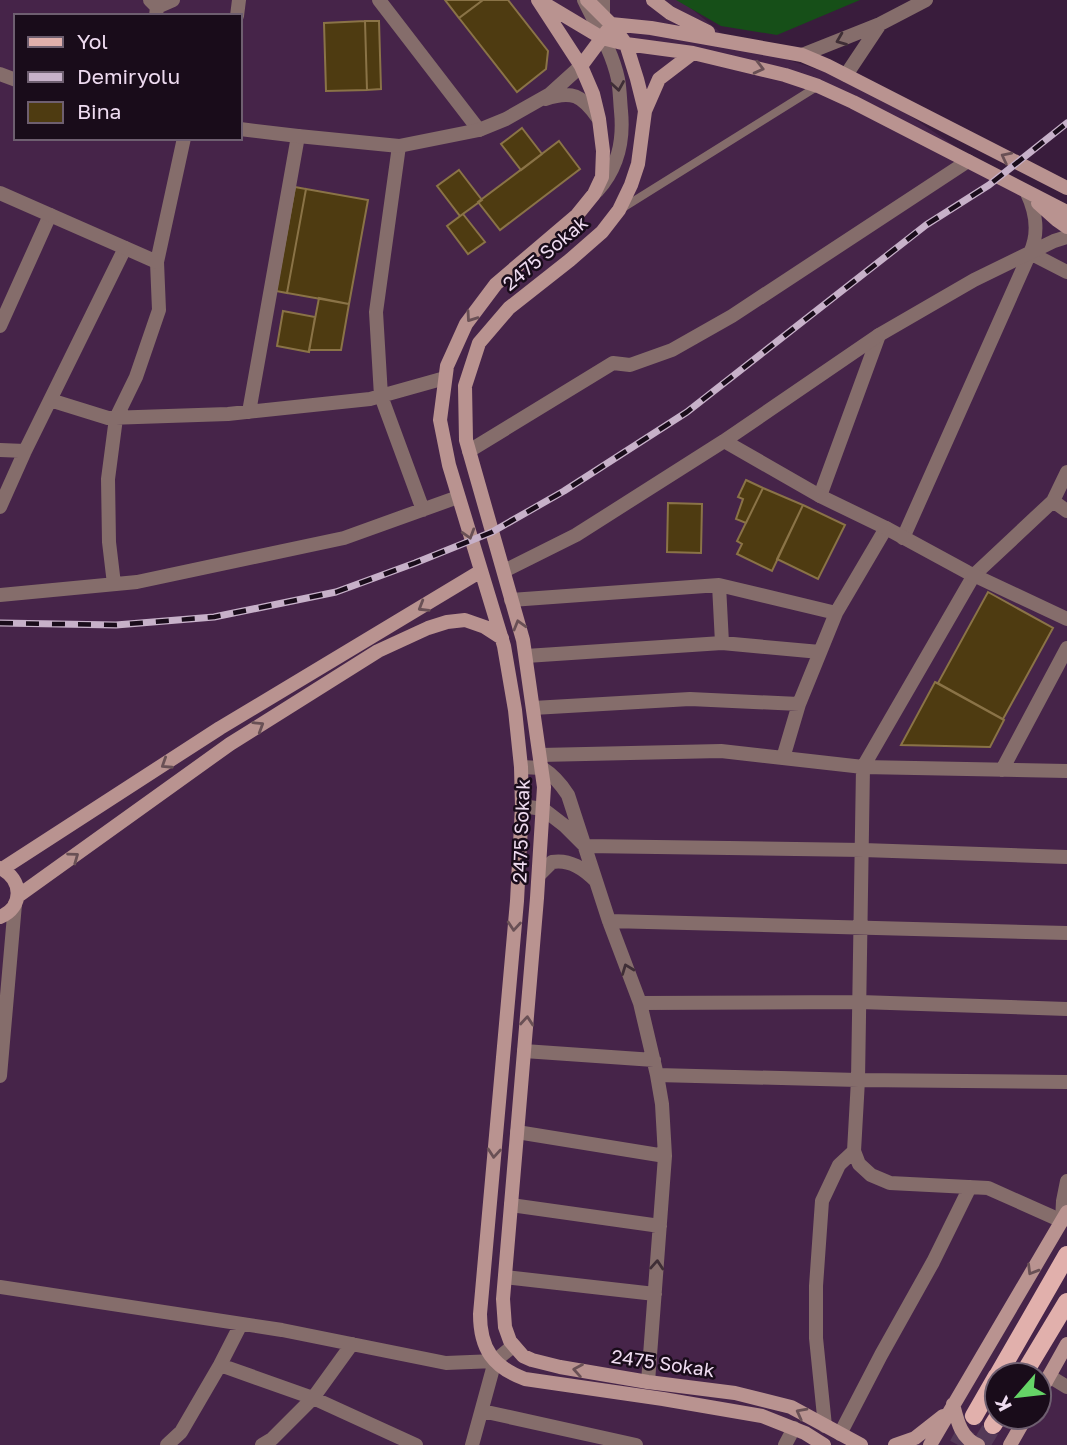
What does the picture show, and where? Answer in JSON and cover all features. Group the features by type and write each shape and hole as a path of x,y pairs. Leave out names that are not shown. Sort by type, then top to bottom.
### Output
{"main road":[{"path":"539,0 602,38 693,53 785,75 818,86 1067,212"},
{"name":"2475 Sokak","path":"539,0 581,66 593,94 603,151 602,177 594,194 577,215 496,284 466,324 447,366 439,420 458,497 502,638 515,710 521,767 522,806 517,901 480,1314 482,1339 495,1362 510,1373 525,1379 762,1416 805,1433 824,1445"},
{"name":"2475 Sokak","path":"585,0 607,20 626,44 637,79 645,111 638,164 632,185 619,210 602,232 509,308 479,343 465,386 466,440 523,640 541,762 543,810 539,875 503,1299 507,1336 523,1356 540,1362 648,1382 735,1392 790,1407 861,1445"},
{"path":"653,0 670,13 732,42"},
{"path":"581,66 602,38 607,20 802,55 1064,183"},
{"path":"645,111 659,79 693,53"},
{"path":"1027,192 1067,227"},
{"path":"1,869 220,728 481,571"},
{"path":"0,917 10,911 17,900 230,744 378,651 428,628 465,620 485,627 502,638"},
{"path":"1,869 15,880 18,888 17,900"},
{"path":"930,1445 1064,1216"},
{"path":"1006,1361 1067,1255"},
{"path":"1031,1361 1067,1302"},
{"path":"1053,1370 1067,1344"},
{"path":"974,1416 983,1400"},
{"path":"895,1445 915,1438 951,1407"},
{"path":"951,1407 963,1433 973,1444 978,1445"},
{"path":"995,1445 1017,1432"},
{"path":"1010,1445 1017,1432"}],"street":[{"path":"154,7 173,0"},
{"path":"379,0 479,130"},
{"path":"585,0 618,79 623,128 617,161 594,194"},
{"path":"603,0 607,20"},
{"path":"802,55 880,24 926,0"},
{"path":"846,75 880,24"},
{"path":"242,129 399,146 479,130 506,120 550,94 581,66"},
{"path":"540,100 559,95 576,96 590,106 599,119"},
{"path":"249,412 298,136"},
{"path":"114,584 109,542 108,479 116,418 136,377 159,310 157,262 184,140"},
{"path":"399,146 376,312 381,396 423,509"},
{"path":"469,451 613,363 631,365 672,350 732,316 968,162"},
{"path":"903,538 1030,253 1036,229 1035,213 1027,192"},
{"path":"0,193 157,262"},
{"path":"0,326 50,215"},
{"path":"504,571 576,536 724,441 879,335 974,279 1067,237"},
{"path":"0,507 125,248"},
{"path":"1030,253 1067,272"},
{"path":"820,496 879,335"},
{"path":"50,400 108,418 228,414 370,399 445,379"},
{"path":"724,441 820,496 1067,620"},
{"path":"0,450 25,451"},
{"path":"1067,472 1053,501 974,575 863,767 860,1002 854,1151 859,1164 871,1175 890,1183 988,1188 1064,1216 1063,1201 1067,1181"},
{"path":"0,595 137,582 344,538 458,497"},
{"path":"1053,501 1067,511"},
{"path":"783,758 800,704 836,612 886,528"},
{"path":"512,600 719,585 836,612"},
{"path":"719,585 722,643"},
{"path":"526,656 722,643 820,652"},
{"path":"1002,770 1067,648"},
{"path":"533,708 690,699 800,704"},
{"path":"521,767 541,762 721,751 863,767 1067,771"},
{"path":"541,762 568,795 609,921 640,1003 657,1075 662,1104 665,1156 648,1382"},
{"path":"522,806 543,810 565,826 585,846 863,850 1067,857"},
{"path":"539,875 552,862 565,862 576,865 597,883"},
{"path":"0,1076 17,900"},
{"path":"609,921 1067,933"},
{"path":"640,1003 860,1002 1067,1009"},
{"path":"524,1051 654,1060"},
{"path":"657,1075 1067,1082"},
{"path":"517,1132 665,1156"},
{"path":"825,1426 816,1338 816,1286 822,1201 839,1165 854,1151"},
{"path":"840,1434 933,1262 970,1187"},
{"path":"511,1205 660,1226"},
{"path":"505,1277 655,1294"},
{"path":"0,1287 282,1330 446,1363 495,1362"},
{"path":"167,1445 181,1432 241,1324"},
{"path":"262,1445 272,1439 313,1398 352,1345"},
{"path":"472,1445 495,1362 513,1346"},
{"path":"220,1366 313,1398 415,1445"},
{"path":"482,1411 636,1445"},
{"path":"785,1445 794,1429"}],"lane":[{"path":"619,210 818,86"}],"shaded area":[{"path":"0,0 681,0 732,42 863,84 1067,222 1067,1445 0,1445"}],"green space":[{"path":"676,0 860,0 777,35 721,26"}],"building":[{"path":"445,0 483,0 459,18"},
{"path":"483,0 508,0 548,51 546,69 517,92 459,18"},
{"path":"365,21 379,21 381,89 367,90"},
{"path":"365,21 367,90 326,91 324,23"},
{"path":"522,128 542,154 521,170 501,144"},
{"path":"559,141 580,169 500,230 478,202"},
{"path":"459,170 482,200 460,216 437,186"},
{"path":"295,187 306,189 287,293 276,291"},
{"path":"306,189 368,200 349,304 287,293"},
{"path":"463,214 485,242 468,254 447,226"},
{"path":"319,298 349,304 341,350 309,350"},
{"path":"283,311 315,317 309,352 277,346"},
{"path":"746,480 763,488 746,523 736,519 743,499 738,497"},
{"path":"763,488 803,505 772,571 737,554 742,544 737,541"},
{"path":"668,503 702,504 701,553 667,552"},
{"path":"803,505 845,525 818,579 777,559"},
{"path":"988,592 1053,628 1003,719 938,683"},
{"path":"935,682 1004,720 990,747 901,745"}],"tunnel":[{"path":"958,1445 974,1416"},
{"path":"981,1445 989,1431"}],"railway":[{"path":"0,623 116,625 214,617 336,592 492,532 564,491 687,412 926,225 989,185 1067,123"}]}
